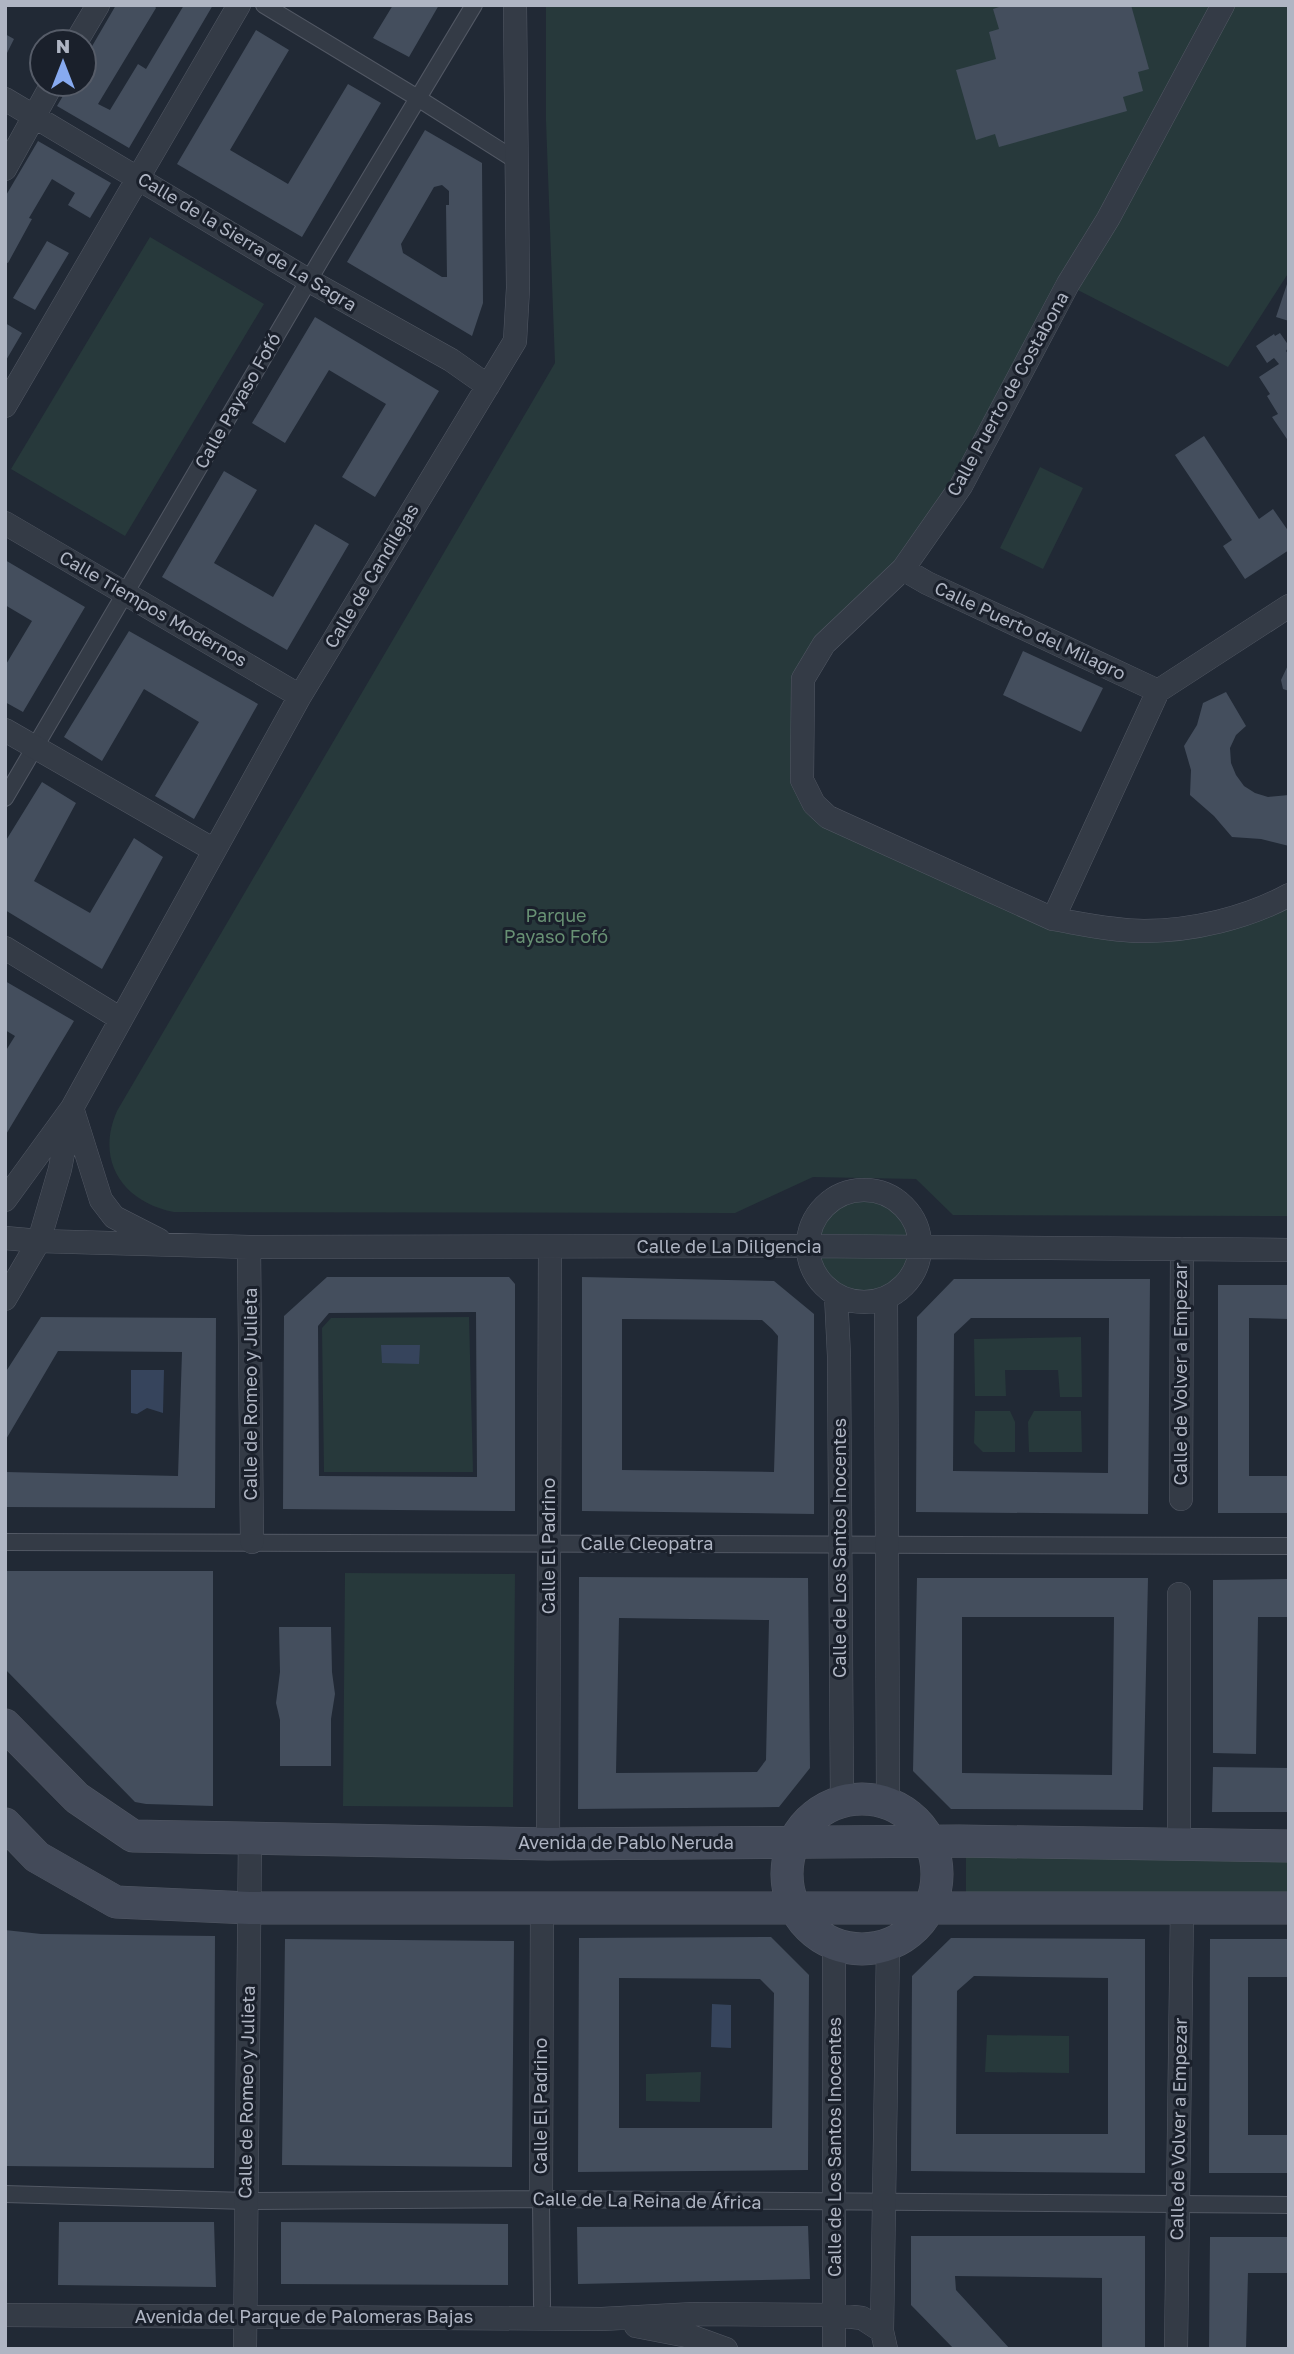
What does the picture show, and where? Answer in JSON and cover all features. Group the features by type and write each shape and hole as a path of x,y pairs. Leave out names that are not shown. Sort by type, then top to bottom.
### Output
{"main road":[{"name":"Avenida de Pablo Neruda","path":"5,1725 77,1798 133,1836 250,1836 548,1844 931,1840 1289,1846"},
{"path":"864,1798 888,1802 912,1816 931,1840 939,1873 931,1907 911,1932 888,1946 861,1950 834,1945 810,1930 794,1907 786,1874 793,1843 814,1816 842,1801 864,1798"},
{"path":"5,1824 37,1857 116,1902 249,1908 1289,1908"}],"street":[{"path":"84,28 97,5"},
{"path":"5,406 239,5"},
{"path":"264,5 517,161"},
{"name":"Calle Payaso Fofó","path":"5,798 416,97 474,5"},
{"name":"Calle de Candilejas","path":"5,1200 72,1108 300,696 515,341 518,288 515,5"},
{"name":"Calle Puerto de Costabona","path":"1223,5 1108,219 1068,284 961,486 903,569 824,644 803,679 802,780 814,804 828,817 1053,919 1143,931 1186,928 1264,908 1289,895"},
{"path":"5,169 44,98"},
{"name":"Calle de la Sierra de La Sagra","path":"5,99 308,281 451,360 488,386"},
{"name":"Calle Tiempos Modernos","path":"5,523 300,696"},
{"name":"Calle Puerto del Milagro","path":"903,569 927,583 1158,691"},
{"path":"1053,919 1158,691 1289,606"},
{"path":"5,730 214,850"},
{"path":"5,948 121,1019"},
{"name":"Calle de Candilejas","path":"5,1299 39,1241 60,1169 72,1108"},
{"name":"Calle de La Diligencia","path":"72,1108 101,1200 114,1217 169,1245"},
{"path":"865,1190 883,1193 898,1201 911,1215 918,1231 920,1249 918,1264 911,1278 900,1290 886,1298 869,1302 852,1301 836,1295 824,1286 809,1261 807,1246 810,1229 818,1213 831,1200 847,1192 865,1190"},
{"name":"Calle de La Diligencia","path":"5,1238 249,1247 807,1246 1289,1250"},
{"name":"Calle de Romeo y Julieta","path":"249,1247 252,1542"},
{"name":"Calle El Padrino","path":"548,1844 550,1247"},
{"name":"Calle de Volver a Empezar","path":"1181,1499 1182,1249"},
{"name":"Calle de Los Santos Inocentes","path":"836,1295 839,1356 838,1544 842,1801"},
{"path":"886,1298 888,1802"},
{"name":"Calle Cleopatra","path":"5,1542 1289,1546"},
{"path":"1179,1594 1179,1844"},
{"name":"Calle de Romeo y Julieta","path":"245,2349 250,1836"},
{"name":"Calle El Padrino","path":"542,1906 542,2305"},
{"name":"Calle de Volver a Empezar","path":"1176,2349 1182,1909"},
{"name":"Calle de Los Santos Inocentes","path":"834,1945 834,2349"},
{"path":"884,2340 888,1946"},
{"name":"Calle de La Reina de África","path":"5,2194 246,2201 541,2199 1289,2205"},
{"name":"Avenida del Parque de Palomeras Bajas","path":"5,2315 602,2319 694,2314 835,2315 862,2318 884,2340"},
{"name":"Avenida del Parque de Palomeras Bajas","path":"602,2319 692,2337 726,2349"}],"green space":[{"name":"Parque Payaso Fofó","path":"546,5 1289,6 1289,272 1228,367 1068,285 961,486 803,679 814,804 1053,919 1143,931 1289,895 1289,1216 953,1215 916,1179 813,1177 735,1213 174,1212 140,1199 118,1176 109,1146 117,1111 555,363 546,121"},
{"path":"150,237 264,304 125,536 11,469"},
{"path":"1040,467 1083,488 1043,569 1000,548"},
{"path":"860,1196 878,1199 893,1206 904,1218 911,1236 818,1234 824,1219 833,1208"},
{"path":"819,1256 909,1257 907,1269 892,1287 882,1292 858,1294 832,1284 818,1264"},
{"path":"469,1317 473,1472 324,1472 322,1328 331,1318"},
{"path":"1081,1337 1082,1397 1060,1397 1058,1370 1005,1370 1006,1396 975,1396 974,1339"},
{"path":"975,1411 1010,1411 1015,1422 1015,1452 983,1452 974,1443"},
{"path":"1034,1411 1081,1411 1082,1452 1029,1452 1028,1422"},
{"path":"345,1573 515,1574 513,1807 343,1806"},
{"path":"966,1854 1289,1857 1289,1894 966,1893"},
{"path":"987,2035 1069,2036 1069,2073 985,2072"},
{"path":"701,2072 700,2102 646,2101 646,2074"}],"water":[{"path":"381,1345 420,1345 419,1364 382,1363"},
{"path":"131,1370 164,1370 163,1413 147,1408 137,1414 131,1413"},
{"path":"712,2004 731,2005 731,2048 711,2047"}],"building":[{"path":"116,5 154,5 156,8 98,104 110,110 138,64 146,69 184,5 213,5 129,148 57,106 62,98 98,98 98,36"},
{"path":"393,5 439,5 409,57 373,38"},
{"path":"1005,5 1131,5 1149,69 1138,72 1143,91 1123,97 1127,111 999,147 995,134 976,140 956,70 996,59 989,32 999,29 993,9"},
{"path":"256,30 289,50 230,150 288,184 348,84 381,103 302,237 177,164"},
{"path":"5,34 14,39 5,57"},
{"path":"425,130 482,163 483,303 472,336 347,262","holes":["442,185 449,191 449,205 446,205 447,277 442,277 403,253 401,244 434,187"]},
{"path":"38,141 111,183 90,218 68,205 75,193 52,179 29,218 32,219 8,263 5,262 5,197"},
{"path":"47,241 69,253 35,310 13,298"},
{"path":"1289,282 1289,321 1276,317"},
{"path":"315,317 439,391 375,497 342,477 386,404 329,370 285,443 252,423"},
{"path":"5,323 22,333 5,362"},
{"path":"1280,333 1289,346 1286,351 1289,355 1289,442 1272,417 1278,414 1259,377 1279,364 1274,358 1267,363 1256,346"},
{"path":"1204,436 1259,519 1273,509 1289,532 1289,550 1245,579 1223,546 1232,540 1175,455"},
{"path":"224,471 257,490 214,563 273,597 315,524 349,544 287,650 162,577"},
{"path":"5,560 85,607 23,712 5,702 5,666 32,621 5,605"},
{"path":"129,631 258,704 194,819 155,796 199,722 144,689 102,761 64,737"},
{"path":"1023,651 1103,688 1081,732 1003,695"},
{"path":"1289,663 1289,691 1283,689 1281,680"},
{"path":"1226,692 1246,726 1236,735 1230,748 1231,763 1244,786 1255,793 1268,797 1289,795 1289,846 1261,839 1232,837 1214,816 1190,795 1191,770 1184,746 1197,725 1203,703"},
{"path":"42,782 76,803 34,881 90,913 134,838 163,857 102,969 5,910 5,842"},
{"path":"5,981 74,1021 5,1136 5,1052 15,1036 5,1030"},
{"path":"327,1277 509,1277 515,1284 515,1511 283,1509 284,1316","holes":["476,1312 477,1477 319,1476 318,1326 329,1313"]},
{"path":"582,1277 774,1281 814,1314 814,1514 582,1511","holes":["622,1319 762,1320 778,1336 774,1472 622,1470"]},
{"path":"954,1279 1150,1279 1148,1514 916,1512 917,1317","holes":["971,1318 1109,1318 1108,1473 953,1471 954,1334"]},
{"path":"1218,1285 1289,1285 1289,1319 1249,1318 1249,1476 1289,1476 1289,1513 1218,1513"},
{"path":"41,1317 216,1318 215,1508 5,1507 5,1472 178,1476 182,1352 58,1351 5,1441 5,1373"},
{"path":"5,1571 213,1571 213,1806 135,1802 5,1669"},
{"path":"579,1577 808,1578 810,1768 779,1807 578,1809","holes":["619,1618 769,1620 766,1760 757,1772 616,1773"]},
{"path":"917,1578 1148,1578 1143,1810 951,1809 913,1771","holes":["962,1617 1114,1617 1112,1775 962,1773"]},
{"path":"1289,1579 1289,1617 1258,1617 1256,1754 1213,1753 1213,1580"},
{"path":"279,1627 331,1627 335,1694 331,1719 331,1766 280,1766 280,1720 276,1703 280,1672"},
{"path":"1213,1767 1289,1768 1289,1812 1212,1812"},
{"path":"5,1930 41,1934 215,1936 214,2168 5,2166"},
{"path":"771,1937 809,1975 808,2170 578,2172 579,1938","holes":["619,1978 760,1979 774,1993 772,2128 619,2128"]},
{"path":"951,1938 1145,1939 1145,2173 911,2171 912,1976","holes":["974,1976 1108,1978 1108,2134 956,2134 957,1991"]},
{"path":"285,1939 514,1941 512,2167 282,2165"},
{"path":"1210,1939 1289,1939 1289,1977 1248,1977 1248,2135 1289,2135 1289,2173 1209,2173"},
{"path":"59,2222 214,2222 216,2287 58,2285"},
{"path":"281,2222 508,2224 508,2285 281,2284"},
{"path":"808,2226 810,2279 578,2284 577,2227"},
{"path":"911,2236 1145,2236 1145,2349 1102,2349 1102,2278 955,2276 956,2290 1010,2349 954,2349 911,2305"},
{"path":"1210,2237 1289,2237 1289,2273 1248,2273 1246,2349 1209,2349"}]}
